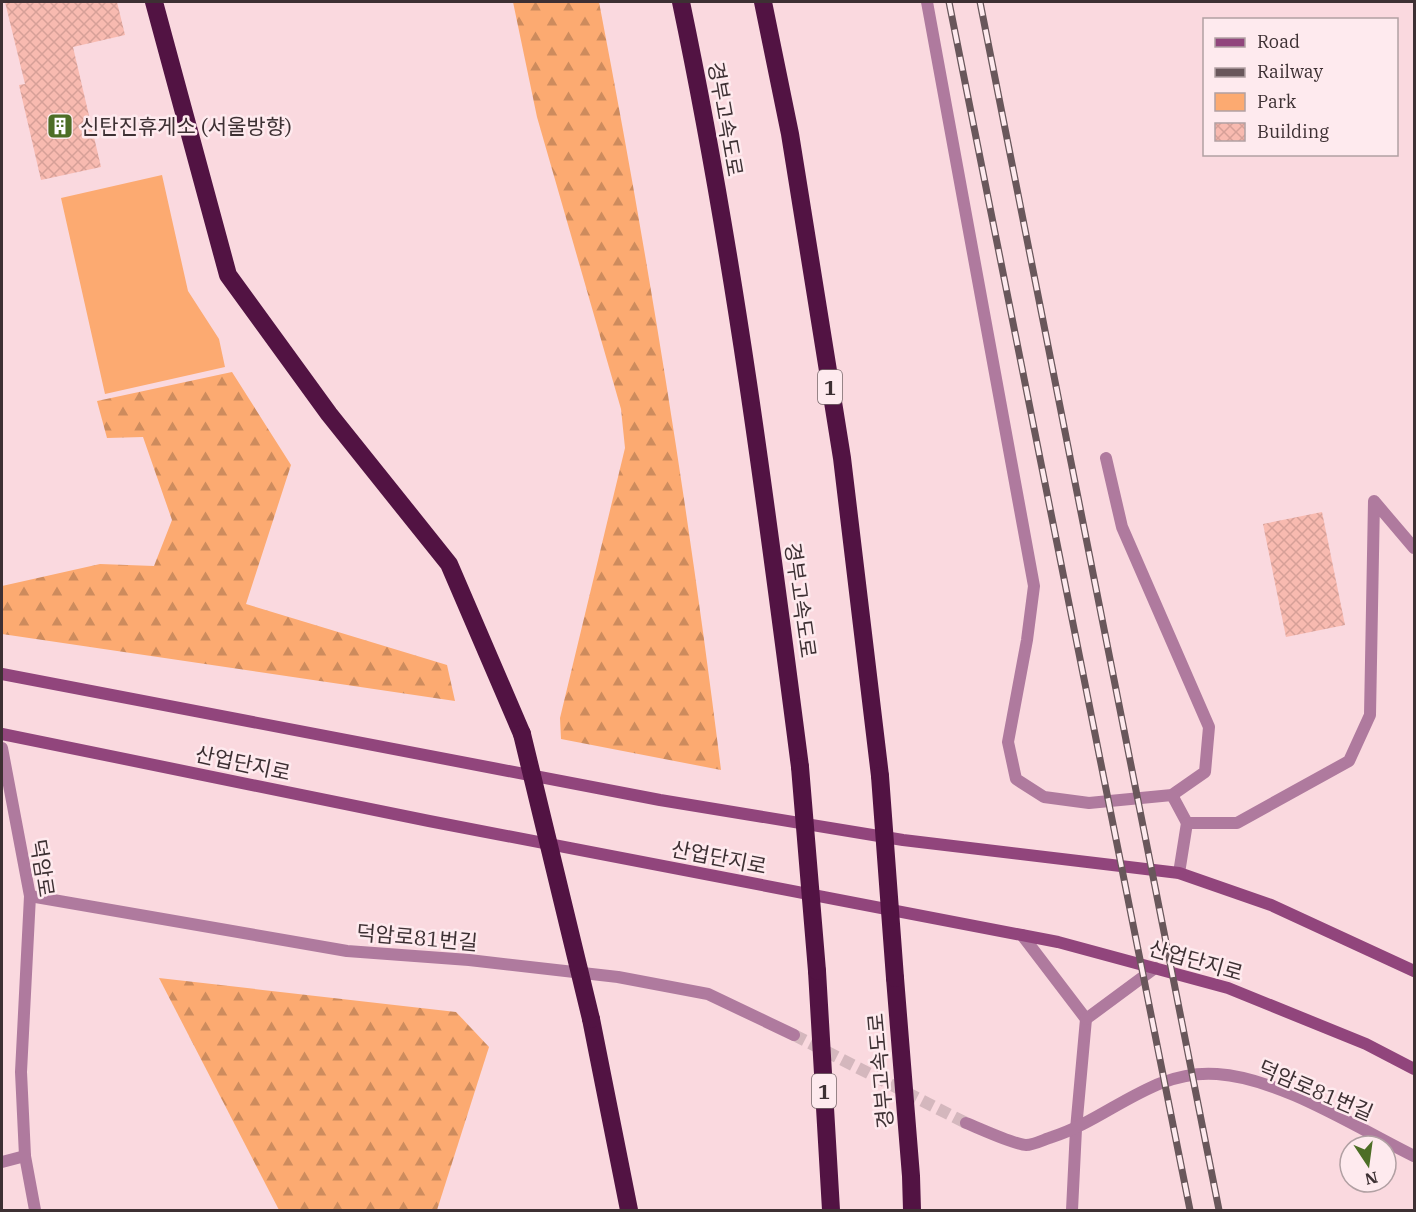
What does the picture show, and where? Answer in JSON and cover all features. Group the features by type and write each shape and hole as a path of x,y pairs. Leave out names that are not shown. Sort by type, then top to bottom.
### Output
{"highway":[{"path":"154,2 228,275 329,414 449,564 522,734 591,1019 629,1210"},
{"name":"경부고속도로","path":"681,2 697,77 737,317 772,554 800,767 817,971 831,1210"},
{"name":"경부고속도로","path":"763,2 790,134 842,458 880,776 912,1210"}],"main road":[{"name":"산업단지로","path":"2,674 660,800 903,840 1179,873 1272,905 1414,971"},
{"name":"산업단지로","path":"2,734 452,826 1022,935 1227,988 1366,1044 1414,1069"}],"street":[{"path":"927,2 1034,586 1027,640 1008,742 1016,779 1044,797 1089,803 1172,795 1205,772 1209,728 1122,527 1106,458"},
{"path":"1187,823 1237,823 1349,760 1370,715 1374,501 1414,548"},
{"name":"덕암로","path":"2,748 30,896 21,1072 25,1156 35,1210"},
{"path":"1172,795 1187,823 1179,873"},
{"name":"덕암로81번길","path":"30,896 347,951 469,960 618,977 708,994 794,1035"},
{"path":"1022,935 1086,1019 1076,1129 1072,1210"},
{"path":"1086,1019 1155,968"},
{"name":"덕암로81번길","path":"966,1123 1026,1145 1076,1129 1149,1086 1184,1077 1216,1074 1252,1081 1305,1101 1414,1155"},
{"path":"2,1162 25,1156"}],"green space":[{"path":"513,2 599,2 666,385 721,770 561,739 560,718 625,448 621,409 537,117"},
{"path":"162,175 188,291 219,339 225,367 105,394 61,198"},
{"path":"232,372 291,465 246,604 447,665 455,701 2,634 2,586 100,564 154,566 172,520 143,437 107,438 97,401"},
{"path":"159,978 456,1012 489,1047 437,1210 279,1210"}],"building":[{"name":"신탄진휴게소 (서울방향)","path":"5,2 117,2 125,35 73,47 101,167 41,180 19,85 25,84"},
{"path":"1322,512 1345,625 1286,637 1263,524"}],"tunnel":[{"path":"794,1035 966,1123"}],"railway":[{"path":"949,2 1190,1210"},
{"path":"980,2 1219,1210"}],"place":[{"name":"신탄진휴게소 (서울방향)","path":"60,126"}]}
